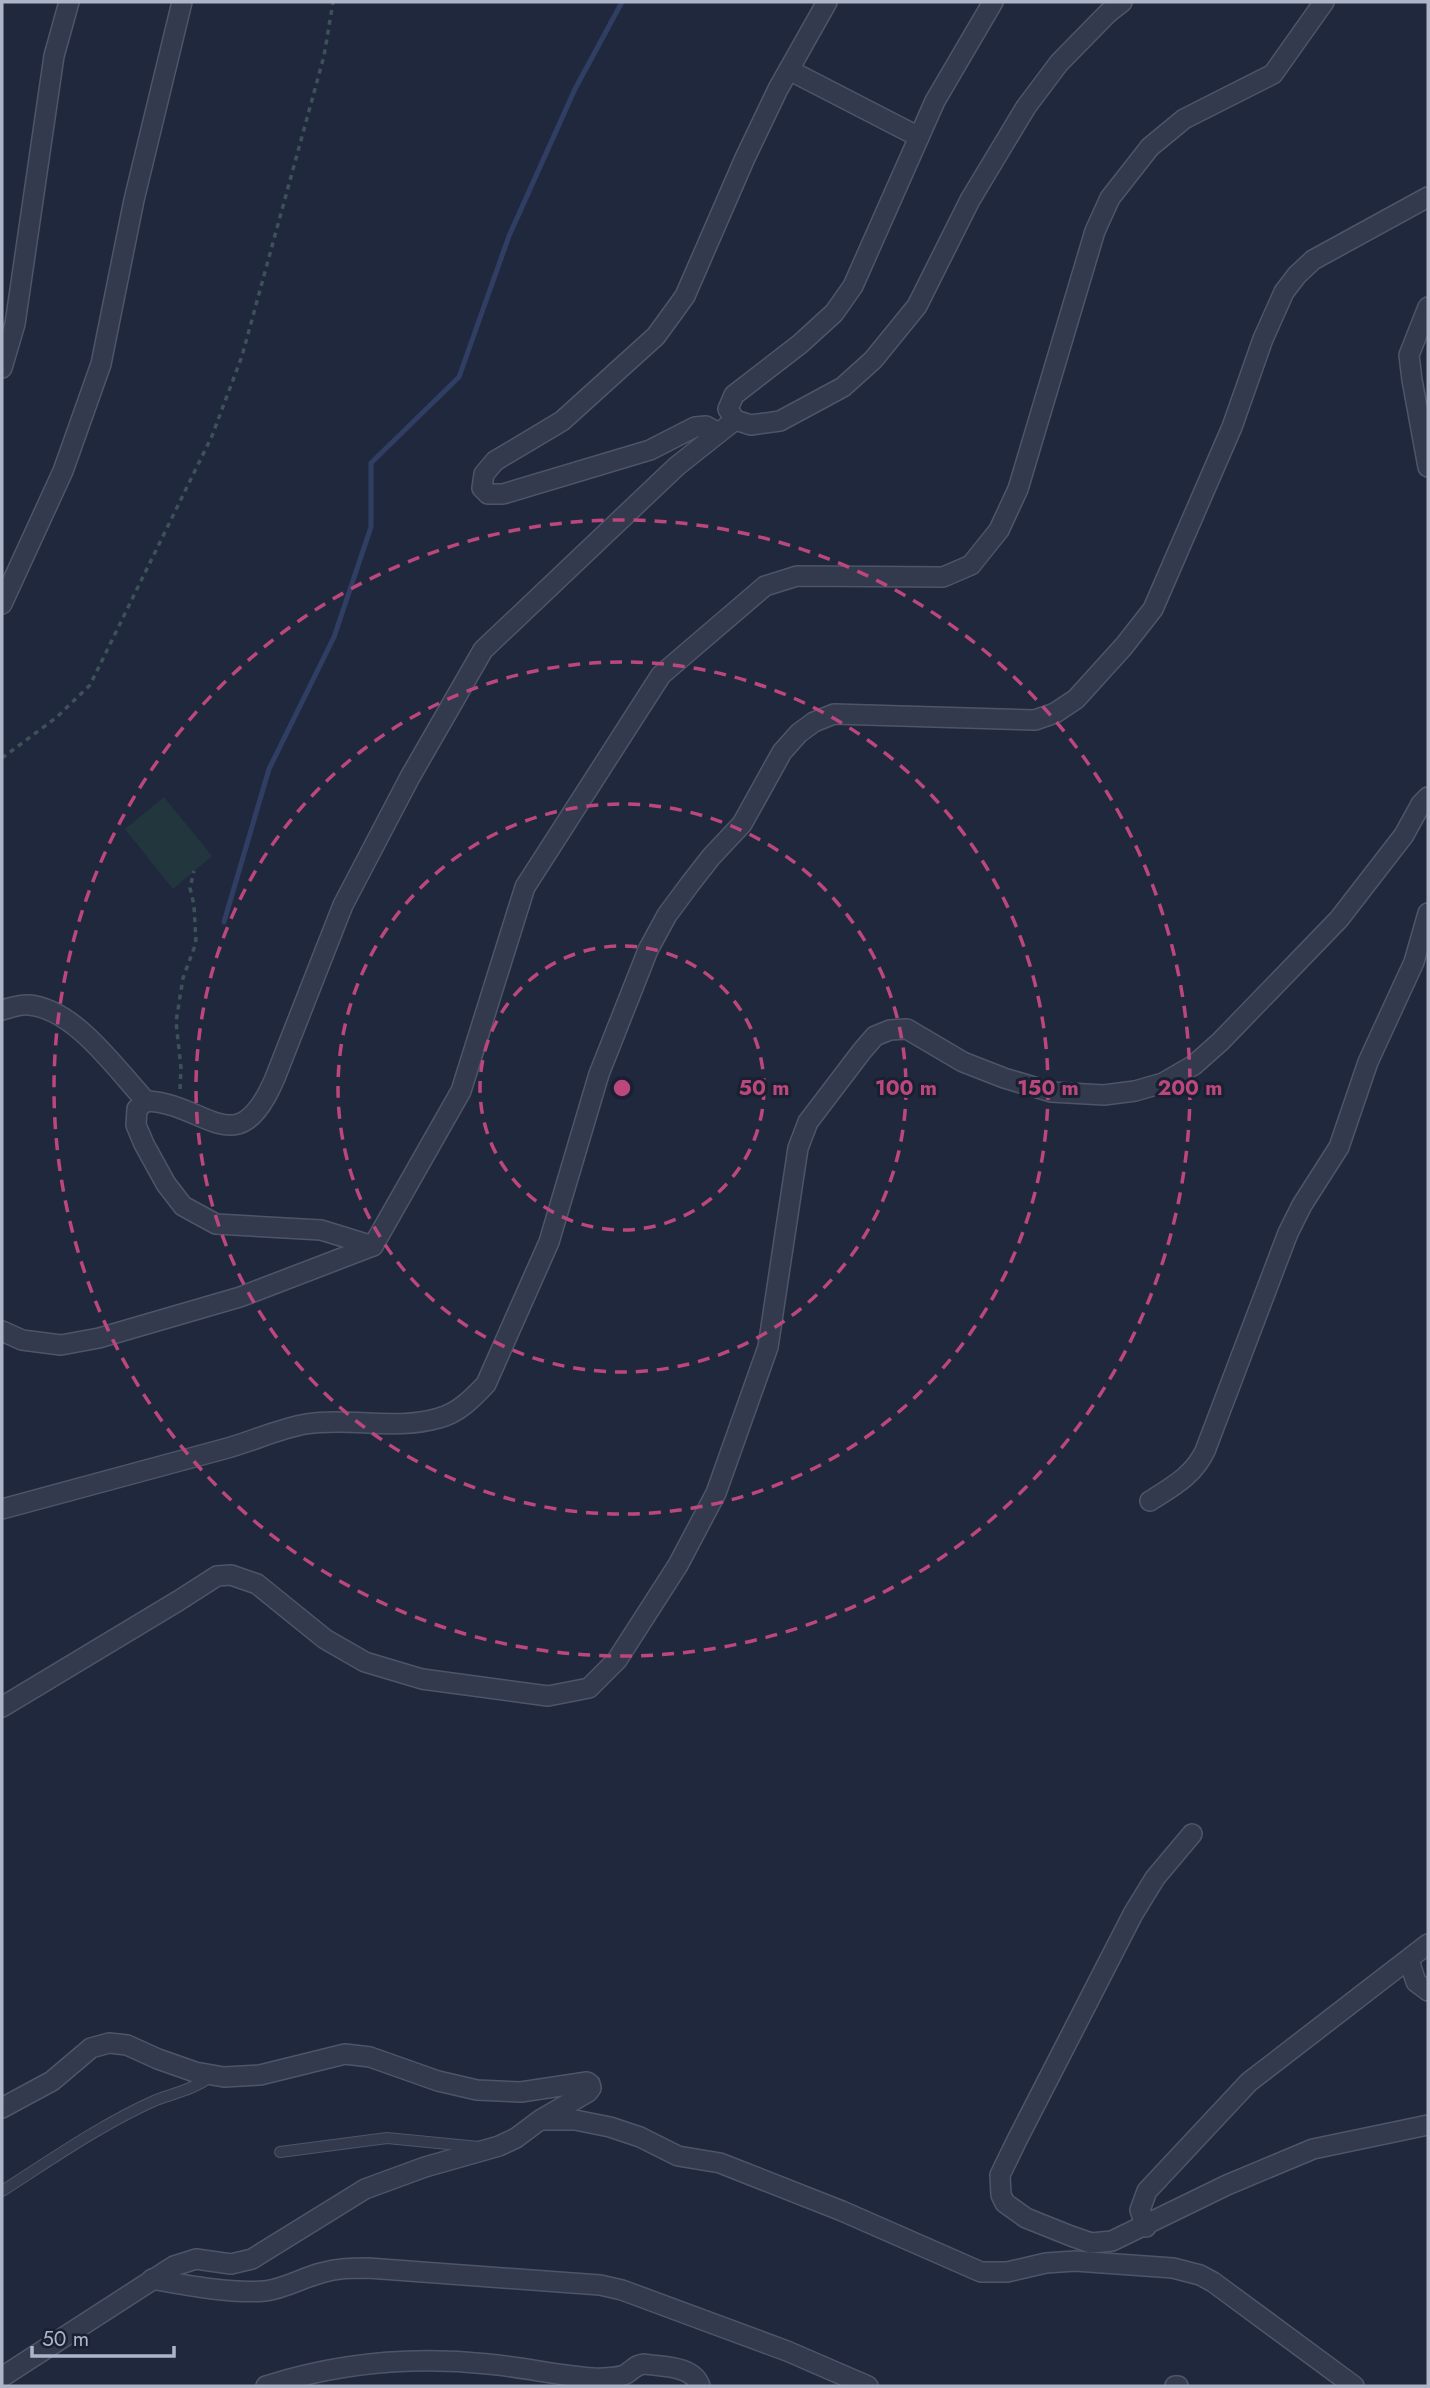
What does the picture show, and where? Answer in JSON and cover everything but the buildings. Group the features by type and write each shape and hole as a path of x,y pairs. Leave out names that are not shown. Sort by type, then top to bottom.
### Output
{"street":[{"path":"2,368 15,324 54,56 69,2"},
{"path":"2,604 63,471 101,365 134,200 182,2"},
{"path":"718,433 706,426 695,427 650,450 503,494 488,494 482,488 484,474 495,461 562,421 656,336 685,296 745,158 789,69 827,2"},
{"path":"993,2 935,101 853,286 834,313 800,344 734,395 728,409 735,419 751,425 780,421 843,387 873,360 917,306 970,200 1026,107 1059,64 1122,2"},
{"path":"2,1331 22,1340 61,1345 99,1338 240,1297 373,1246 461,1091 525,887 661,676 765,586 797,576 943,577 971,565 999,530 1018,489 1095,230 1110,198 1150,147 1184,119 1273,74 1324,2"},
{"path":"789,69 919,137"},
{"path":"2,1509 236,1446 304,1424 395,1424 435,1419 449,1415 475,1396 486,1384 549,1242 599,1074 648,950 667,915 690,884 742,824 782,752 806,728 834,714 1035,720 1055,713 1076,699 1107,667 1153,609 1232,426 1263,340 1284,292 1313,260 1428,197"},
{"path":"1428,307 1409,355 1428,467"},
{"path":"373,1246 321,1230 216,1224 183,1206 166,1184 136,1125 138,1109 146,1101 159,1101 207,1121 233,1126 251,1118 265,1101 343,905 410,777 483,650 677,466 735,419"},
{"path":"2,1707 199,1586 217,1576 231,1575 257,1584 326,1639 365,1662 422,1679 548,1696 589,1688 617,1660 678,1565 716,1493 768,1347 798,1149 804,1129 815,1111 875,1036 890,1030 906,1029 963,1062 1051,1092 1104,1095 1135,1091 1163,1083 1194,1065 1220,1042 1339,919 1404,835 1421,804 1428,797"},
{"path":"1150,1501 1181,1481 1198,1466 1288,1233 1302,1205 1339,1147 1368,1062 1414,962 1428,913"},
{"path":"2,1010 27,1005 51,1011 79,1029 146,1101"},
{"path":"1192,1834 1155,1878 1133,1914 1000,2175 1001,2194 1005,2203 1026,2218 1071,2236 1091,2243 1112,2241 1146,2227 1227,2185 1313,2149 1428,2125"},
{"path":"1146,2227 1140,2210 1147,2191 1249,2082 1428,1944"},
{"path":"1409,1960 1416,1982 1428,1991"},
{"path":"2,2108 52,2081 84,2053 100,2045 127,2045 181,2068 209,2075 260,2075 345,2054 370,2057 438,2081 477,2090 521,2092 587,2082 591,2088 516,2138 485,2151 425,2167 366,2189 252,2259 231,2264 196,2259 174,2266 2,2377"},
{"path":"540,2120 575,2120 610,2127 640,2137 678,2156 720,2163 842,2211 981,2272 1007,2272 1075,2260 1186,2271 1213,2282 1354,2386"},
{"path":"152,2280 264,2291 344,2267 600,2285 622,2290 787,2351 868,2386"},
{"path":"266,2386 349,2367 418,2361 491,2364 597,2379 626,2374 633,2367 644,2364 688,2371 700,2386"}],"lane":[{"path":"2,2191 126,2115 169,2094 204,2082 209,2075"},
{"path":"280,2152 387,2138 478,2146 485,2151"}],"path":[{"path":"2,758 57,717 90,685 212,436 243,356 324,56 333,2"},
{"path":"172,1106 181,1087 176,1022 183,978 196,943 194,905 190,888 194,871"}],"shaded area":[{"path":"164,797 212,856 173,889 125,829"}],"waterway":[{"path":"224,922 269,769 334,637 371,527 371,463 459,377 509,236 575,89 622,2"}]}
